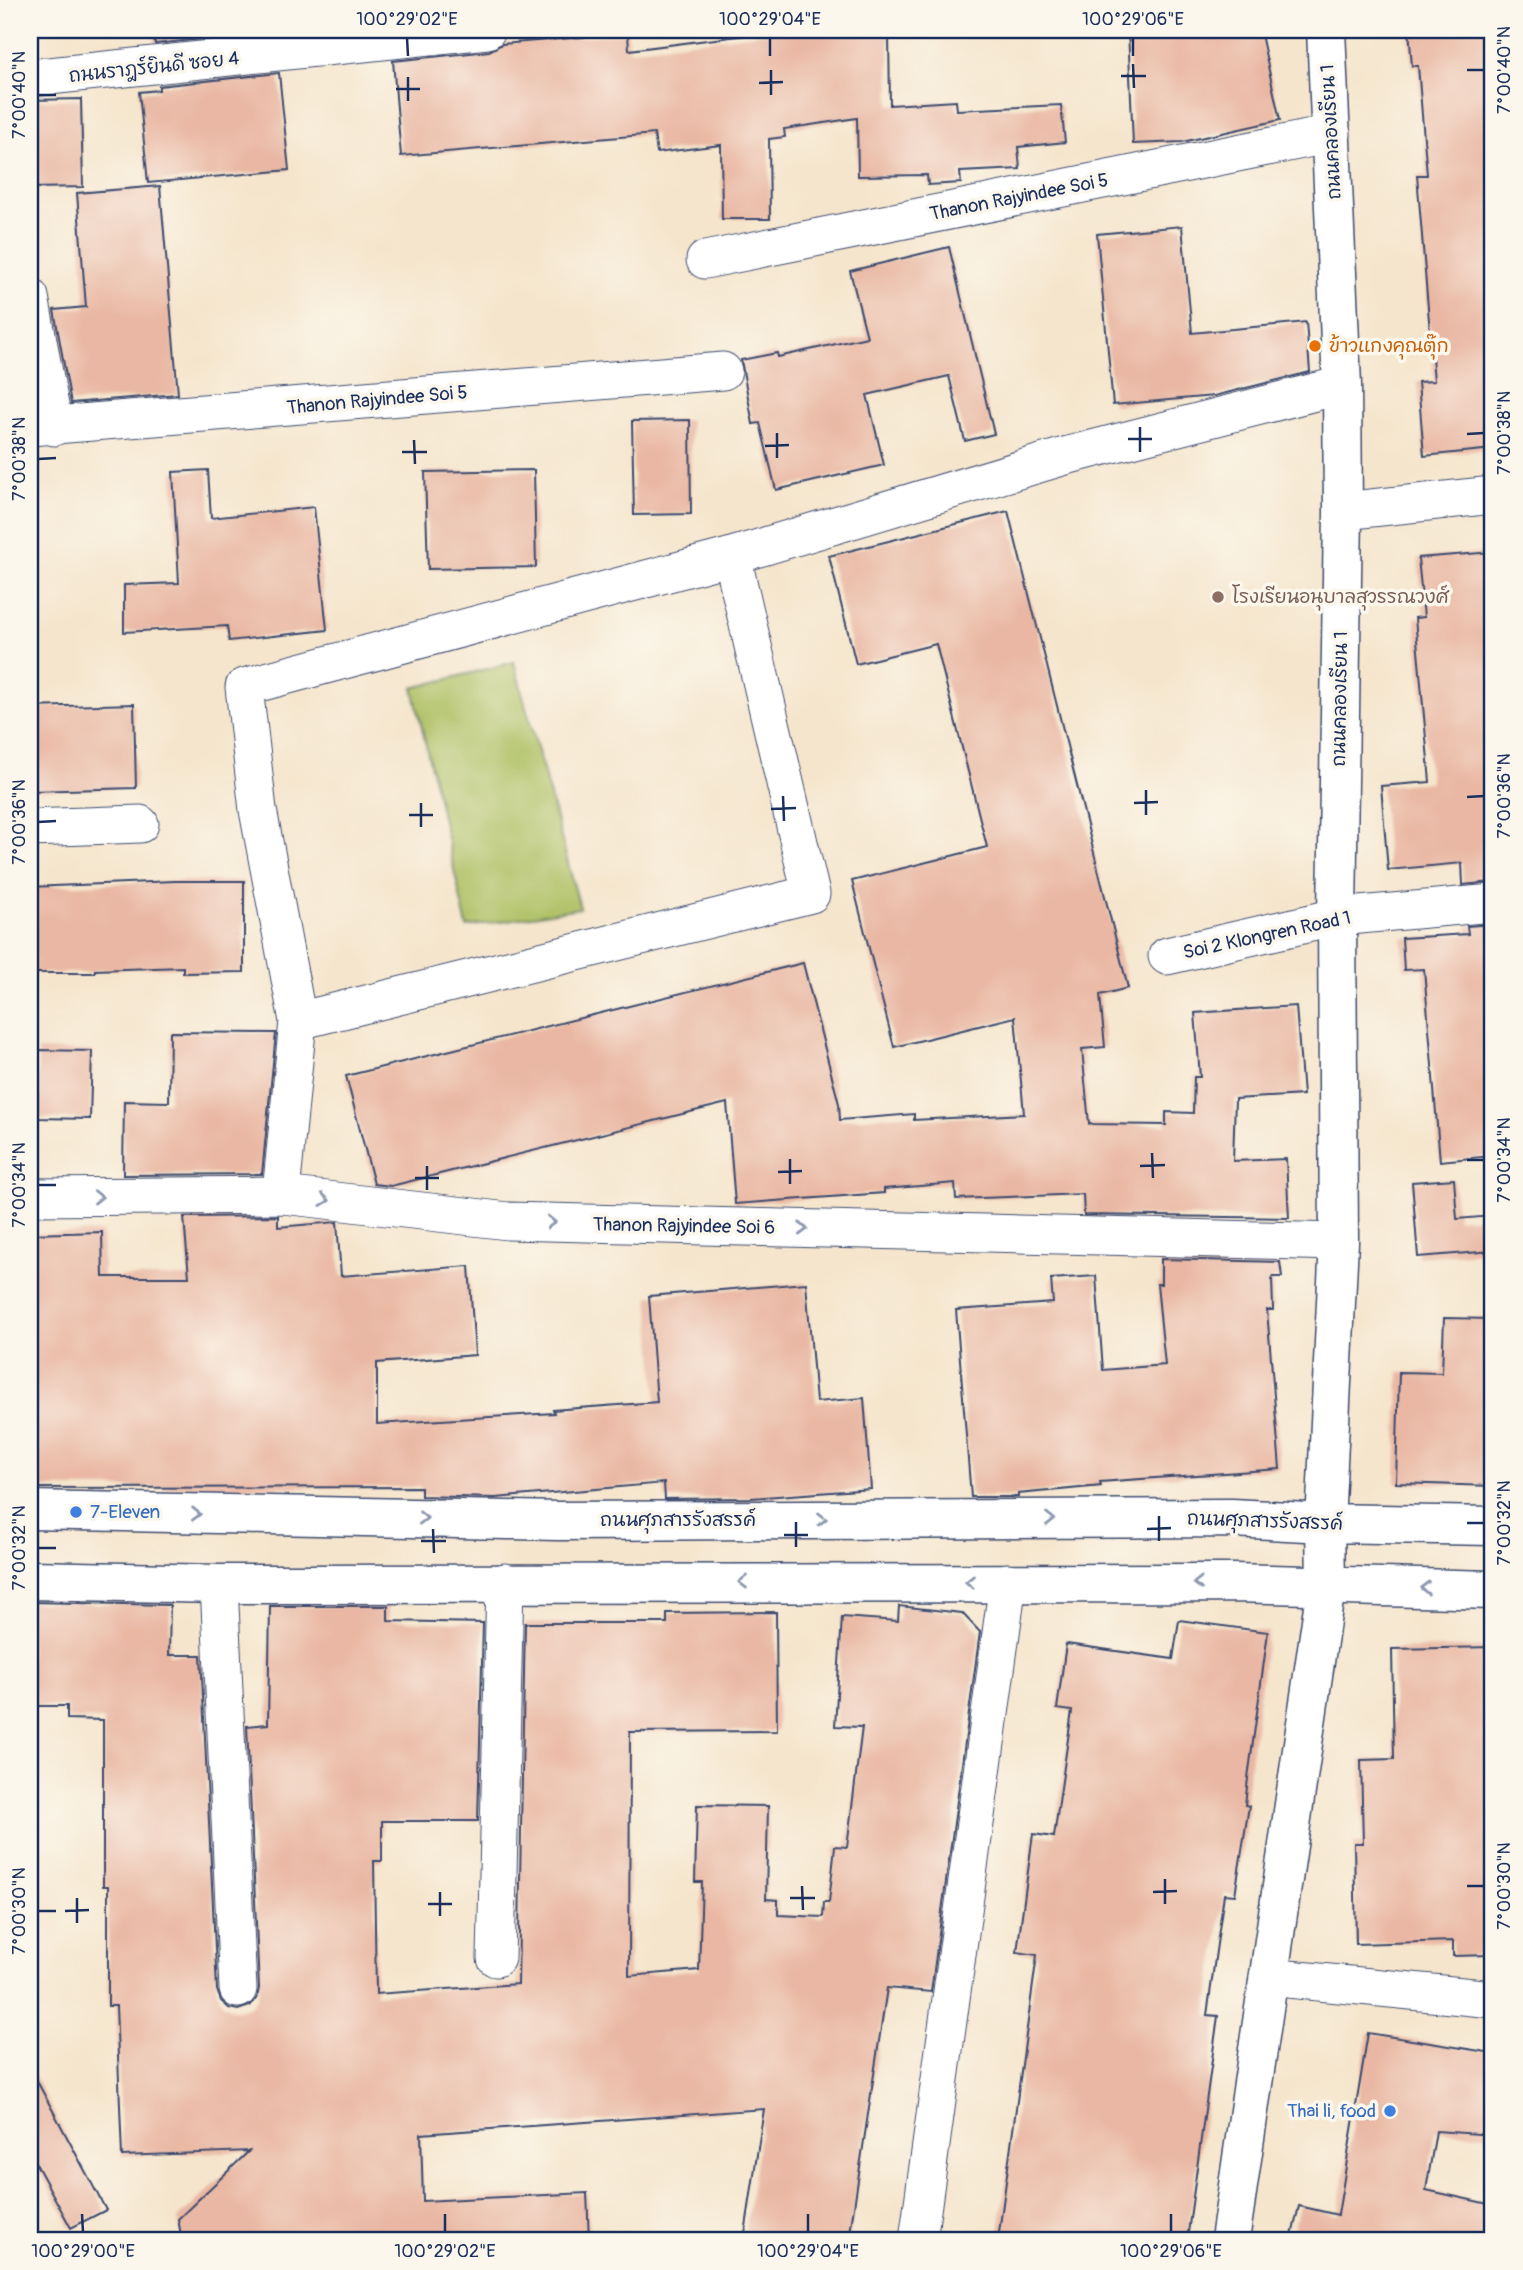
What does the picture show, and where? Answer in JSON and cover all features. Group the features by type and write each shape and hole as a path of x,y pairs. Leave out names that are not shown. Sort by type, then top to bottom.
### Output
{"street":[{"name":"ถนนราฎร์ยินดี ซอย 4","path":"30,78 487,30"},
{"name":"ถนนคลองเรียน 1","path":"1230,2240 1326,1587 1325,1524 1339,1242 1337,917 1343,511 1342,385 1326,30"},
{"name":"Thanon Rajyindee Soi 5","path":"705,260 1332,134"},
{"path":"30,297 42,427"},
{"name":"Thanon Rajyindee Soi 5","path":"42,427 723,371"},
{"path":"283,1195 298,1021 258,810 244,687 732,556 1065,456 1342,385"},
{"path":"1343,511 1493,495"},
{"path":"298,1021 811,894 732,556"},
{"path":"30,828 140,824"},
{"name":"Soi 2 Klongren Road 1","path":"1167,956 1337,917 1493,903"},
{"name":"Thanon Rajyindee Soi 6","path":"30,1197 283,1195 508,1221 1339,1242"},
{"name":"ถนนศุภสารรังสรรค์","path":"30,1510 558,1521 1233,1518 1325,1524 1493,1526"},
{"path":"30,1580 219,1584 1233,1583 1493,1590"},
{"path":"496,1958 505,1582"},
{"path":"918,2240 1008,1582"},
{"path":"219,1584 238,1989"},
{"path":"1268,1977 1493,1999"}],"green space":[{"path":"514,662 580,908 467,927 413,688"}],"building":[{"path":"153,30 275,30 275,31 155,44"},
{"path":"786,30 816,30 816,34 889,33 890,105 956,101 957,110 1061,105 1065,142 1018,147 1020,169 960,172 961,183 928,185 927,175 858,176 857,118 784,129 785,137 769,139 770,219 722,219 721,145 657,153 654,134 401,156 393,61 489,51 502,44 628,33 629,50"},
{"path":"1128,30 1260,30 1280,120 1182,142 1133,144"},
{"path":"1409,30 1493,30 1493,449 1424,456 1418,382 1434,381 1417,175 1427,175 1418,66 1412,66"},
{"path":"279,73 289,170 148,183 139,92 159,90 159,86"},
{"path":"81,99 83,187 30,188 30,100"},
{"path":"160,186 178,394 71,403 54,310 86,307 77,193"},
{"path":"1182,226 1192,333 1306,322 1310,372 1214,396 1113,405 1097,234"},
{"path":"949,247 994,434 965,441 949,376 867,395 884,465 776,490 760,423 753,424 741,360 777,353 778,357 867,337 850,271"},
{"path":"690,420 691,514 634,515 632,421"},
{"path":"208,470 211,518 314,507 327,630 229,641 227,626 124,632 124,585 179,583 173,472"},
{"path":"534,470 536,567 428,569 425,472"},
{"path":"1008,511 1128,988 1100,995 1105,1047 1082,1049 1089,1124 1166,1125 1166,1112 1193,1113 1194,1077 1200,1077 1195,1013 1296,1006 1303,1095 1235,1099 1233,1161 1286,1159 1289,1218 1084,1215 1083,1194 956,1199 955,1183 884,1189 884,1193 735,1204 727,1103 391,1186 374,1184 346,1076 803,963 839,1104 840,1120 914,1114 914,1120 1024,1114 1015,1017 894,1047 852,881 987,847 936,644 856,664 829,556"},
{"path":"1493,552 1493,882 1463,885 1462,863 1388,870 1381,786 1430,782 1415,618 1424,617 1418,558"},
{"path":"134,704 136,788 30,791 30,707"},
{"path":"244,881 244,972 183,973 183,967 95,970 95,973 30,973 30,887"},
{"path":"1493,924 1493,1156 1440,1161 1424,969 1404,970 1402,938 1468,934 1467,926"},
{"path":"170,1032 276,1033 262,1174 123,1175 124,1101 169,1102"},
{"path":"38,1050 92,1051 90,1119 37,1118"},
{"path":"1454,1179 1457,1219 1493,1216 1493,1251 1418,1257 1412,1182"},
{"path":"278,1216 278,1227 337,1222 341,1276 469,1266 475,1355 377,1363 377,1424 554,1413 553,1410 657,1402 649,1296 806,1283 816,1402 864,1398 871,1489 751,1498 665,1499 664,1483 495,1498 421,1496 421,1487 30,1488 30,1234 102,1232 103,1277 189,1277 184,1217"},
{"path":"1161,1259 1280,1262 1282,1277 1272,1277 1273,1310 1267,1310 1280,1469 1100,1482 1101,1486 1018,1494 1018,1497 971,1497 956,1310 1053,1303 1051,1279 1096,1276 1103,1370 1165,1365 1157,1284 1161,1284"},
{"path":"1444,1318 1493,1319 1493,1486 1396,1483 1399,1372 1442,1373"},
{"path":"30,1602 170,1605 169,1655 201,1655 217,1990 221,2001 229,2008 238,2010 250,2006 257,1998 259,1988 247,1726 268,1724 270,1606 388,1606 388,1621 483,1623 478,1821 382,1821 382,1861 374,1861 376,1994 518,1984 525,1623 667,1623 667,1613 776,1612 777,1731 630,1732 629,1976 699,1970 702,1882 695,1882 697,1805 768,1806 766,1899 778,1900 778,1915 823,1917 824,1902 829,1902 835,1846 847,1847 862,1727 835,1726 842,1617 898,1621 899,1606 962,1613 980,1632 931,1992 887,1988 849,2240 744,2240 764,2109 421,2134 423,2201 587,2193 589,2240 182,2240 178,2219 249,2151 122,2156 116,2006 108,2006 108,1886 103,1886 103,1720 67,1719 67,1706 30,1706"},
{"path":"1179,1620 1268,1632 1245,1805 1249,1806 1235,1895 1224,1894 1207,2015 1218,2016 1187,2240 998,2240 1037,1955 1017,1952 1033,1834 1054,1837 1072,1711 1057,1709 1066,1644 1173,1659"},
{"path":"1493,1647 1493,1819 1488,1819 1491,1955 1453,1956 1453,1941 1356,1944 1354,1843 1363,1843 1361,1760 1394,1759 1392,1649"},
{"path":"1368,2033 1493,2053 1493,2135 1436,2131 1426,2190 1493,2205 1493,2240 1291,2240 1299,2206 1338,2215"},
{"path":"30,2068 106,2210 71,2228 30,2153"}],"place":[{"name":"ข้าวแกงคุณตุ๊ก","path":"1315,346"},
{"name":"โรงเรียนอนุบาลสุวรรณวงศ์","path":"1218,597"},
{"name":"7-Eleven","path":"76,1512"},
{"name":"Thai li, food","path":"1390,2111"}]}
